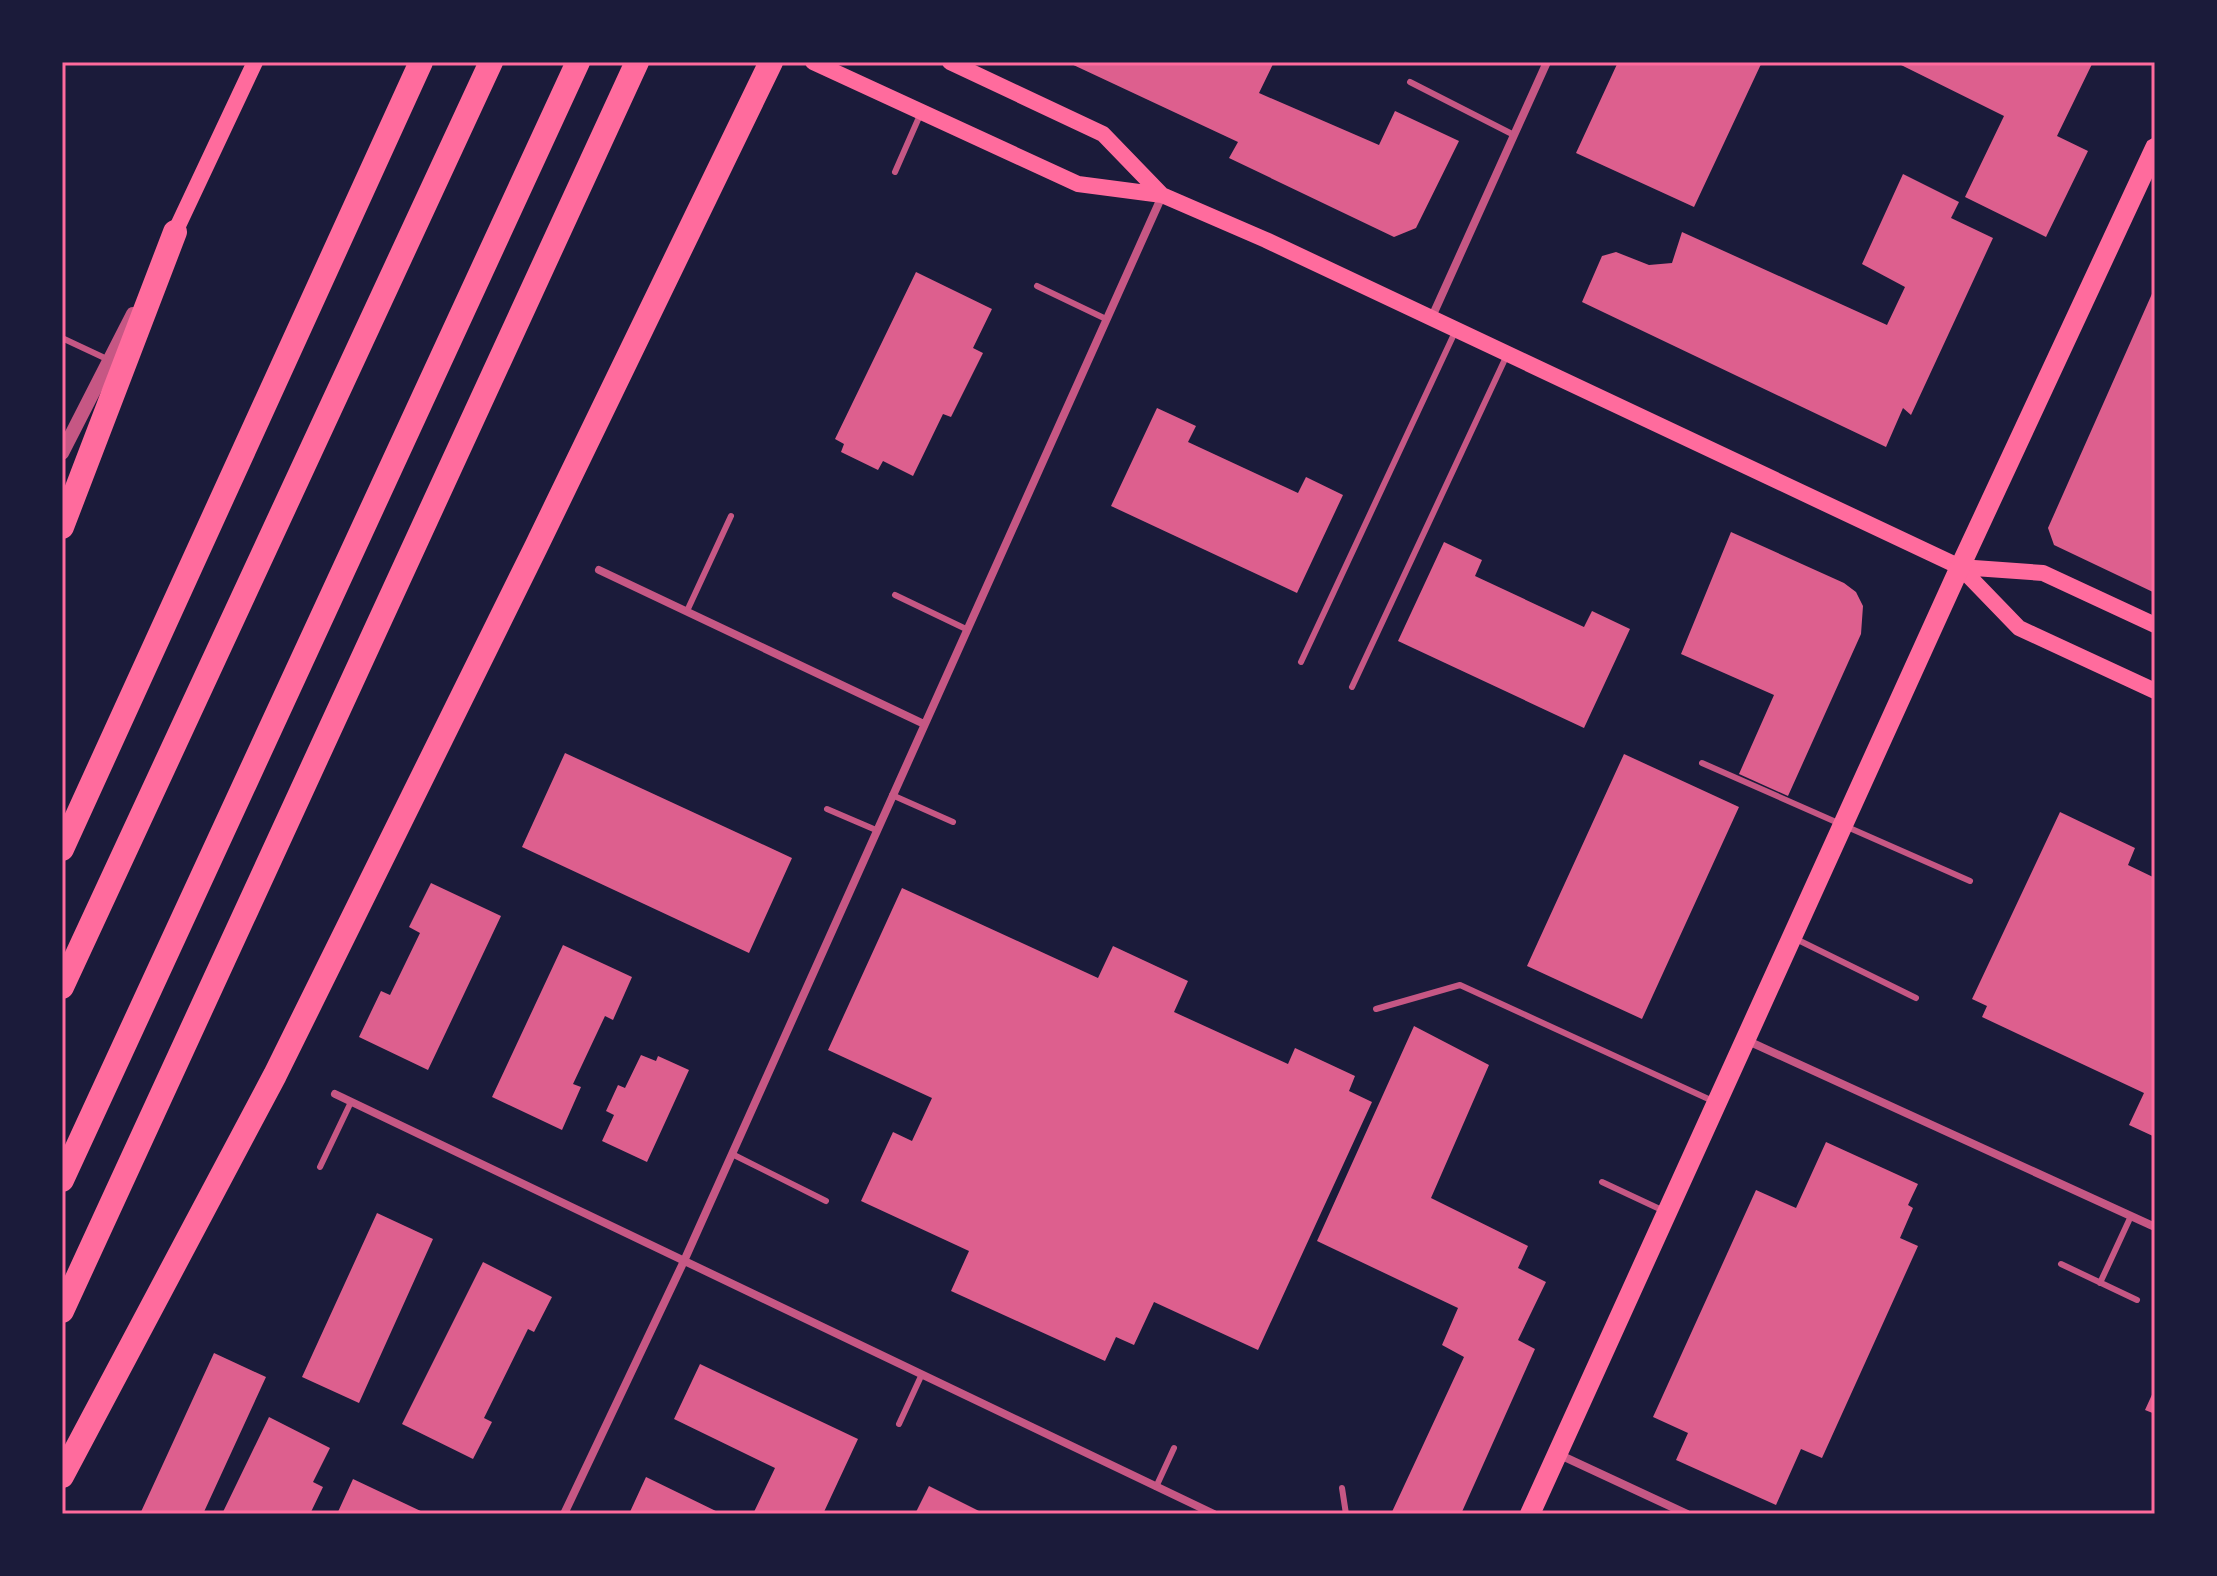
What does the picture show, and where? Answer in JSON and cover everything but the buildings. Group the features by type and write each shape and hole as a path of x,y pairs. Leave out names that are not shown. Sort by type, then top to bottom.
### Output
{"highway":[{"path":"62,849 421,62"},
{"path":"62,987 491,62"},
{"path":"62,1311 637,62"},
{"path":"62,1476 275,1075 771,62"},
{"path":"62,1180 577,65"},
{"path":"62,527 175,232"}],"main road":[{"path":"175,232 255,62"},
{"path":"813,62 1078,184 1162,195 1266,240 1455,332 1960,567 2043,573 2155,625"},
{"path":"950,62 1103,134 1162,195"},
{"path":"1530,1514 1960,567 2155,148"},
{"path":"1960,567 2019,628 2155,691"}],"street":[{"path":"1430,320 1547,62"},
{"path":"564,1514 684,1261 1162,195"},
{"path":"62,453 175,232"},
{"path":"599,570 924,724"},
{"path":"1746,1040 2155,1227"},
{"path":"335,1094 1214,1514"},
{"path":"1557,1454 1687,1514"}],"lane":[{"path":"1410,82 1514,135"},
{"path":"895,172 921,112"},
{"path":"1037,286 1106,319"},
{"path":"1301,662 1455,332"},
{"path":"62,338 109,360"},
{"path":"1352,687 1507,356"},
{"path":"687,611 731,516"},
{"path":"895,595 966,629"},
{"path":"1702,763 1970,881"},
{"path":"892,795 953,822"},
{"path":"827,809 876,830"},
{"path":"1792,937 1916,998"},
{"path":"1376,1009 1460,985 1718,1103"},
{"path":"320,1167 351,1102"},
{"path":"732,1154 826,1201"},
{"path":"1602,1182 1667,1213"},
{"path":"2100,1283 2131,1216"},
{"path":"2061,1264 2137,1300"},
{"path":"899,1424 922,1374"},
{"path":"1156,1487 1174,1448"},
{"path":"1342,1488 1346,1514"}]}
